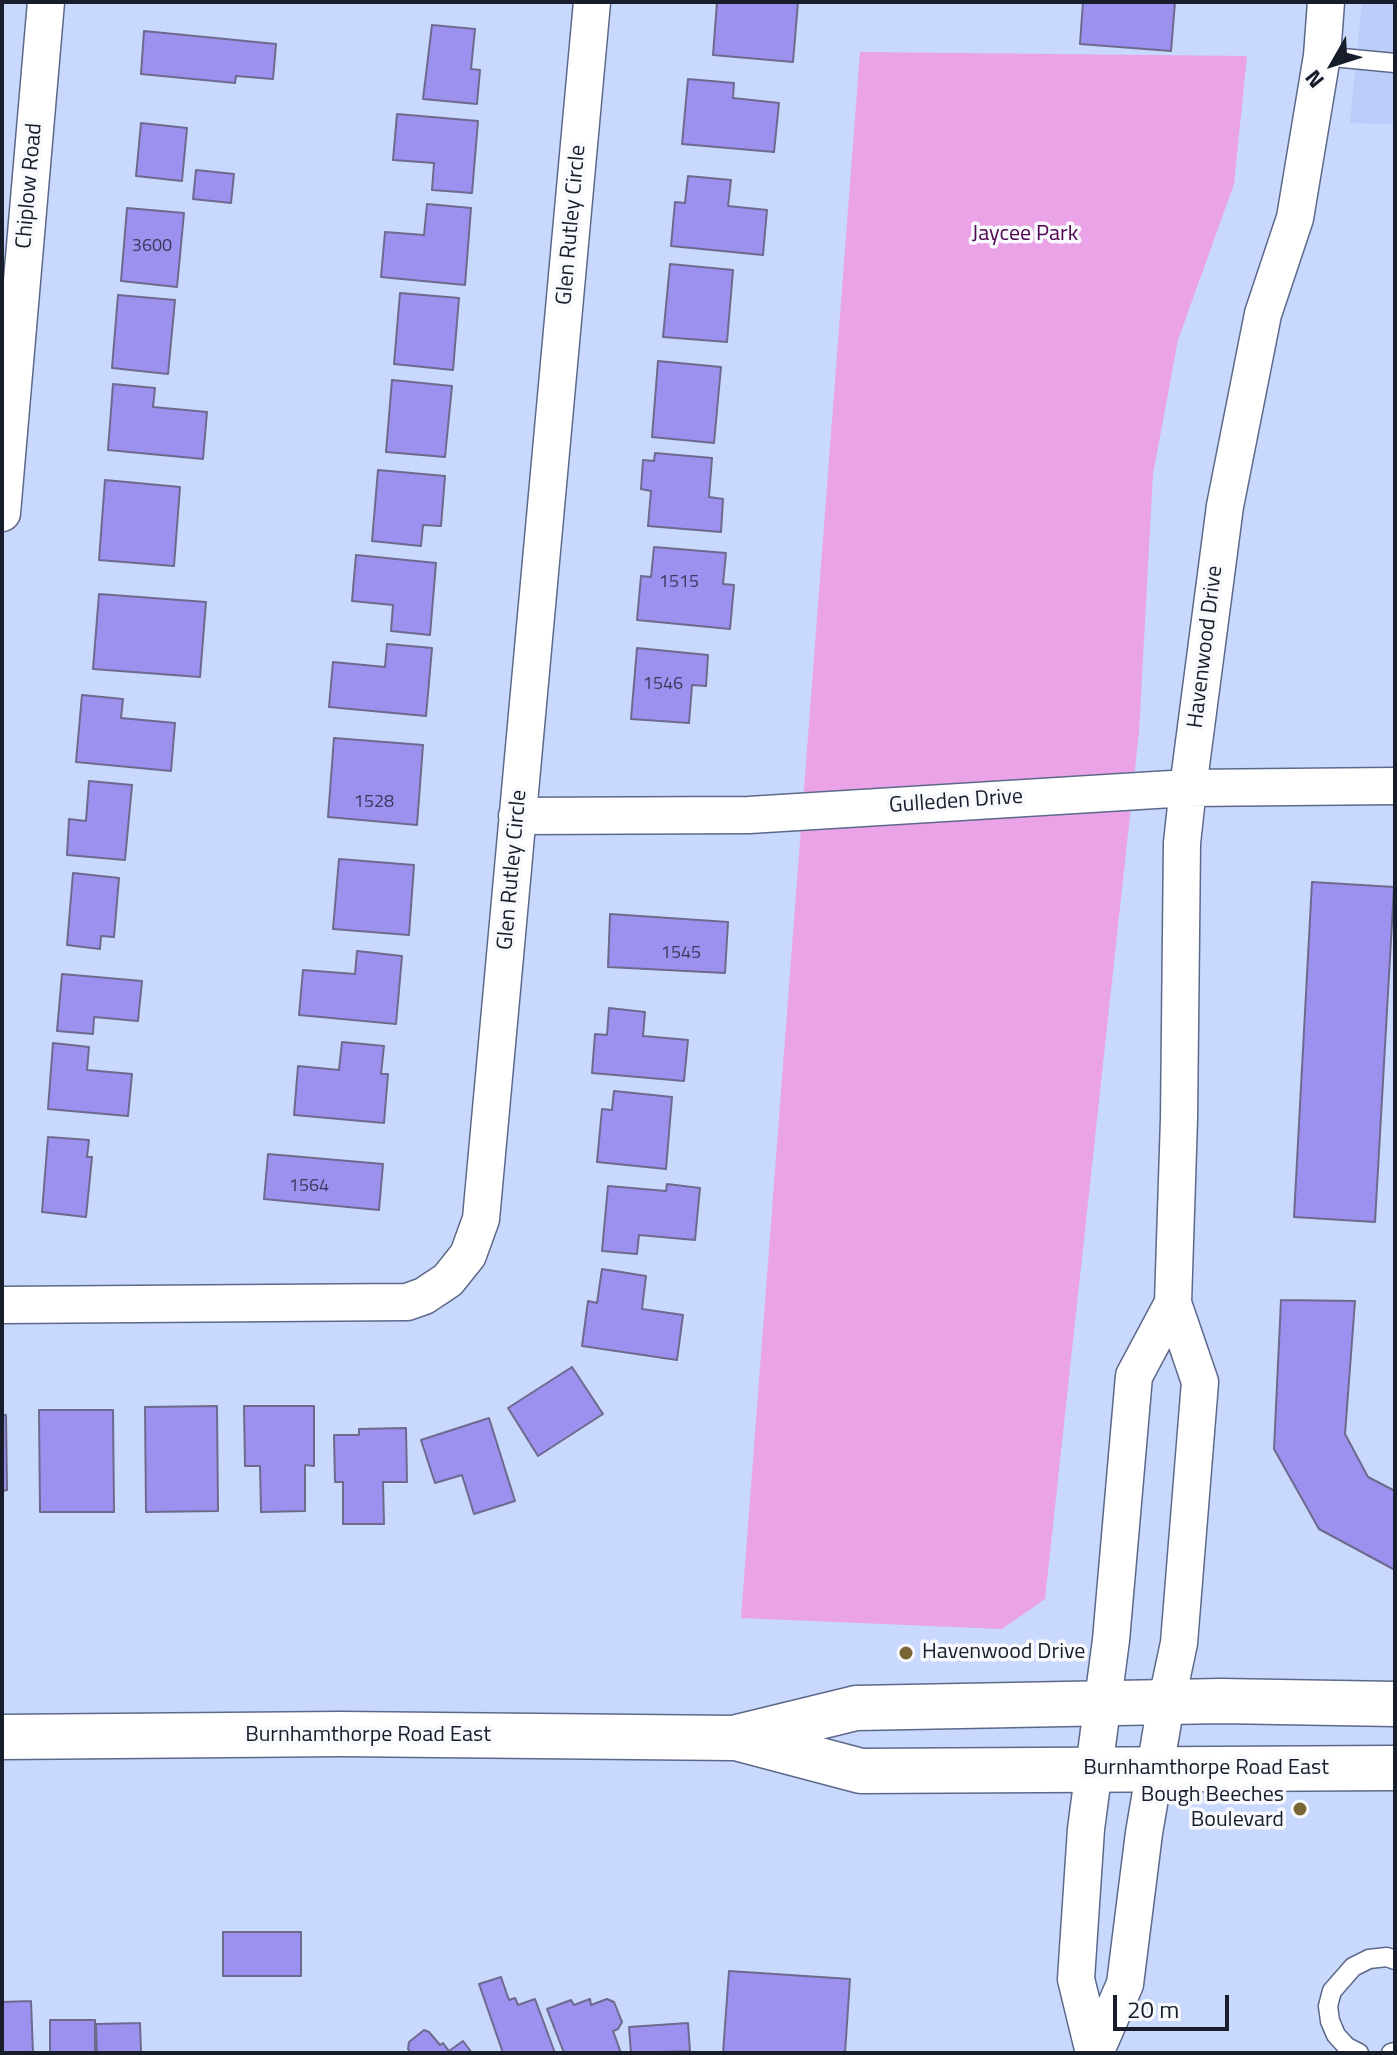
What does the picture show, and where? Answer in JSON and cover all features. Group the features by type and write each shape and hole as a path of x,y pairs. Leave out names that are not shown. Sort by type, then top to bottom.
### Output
{"main road":[{"name":"Burnhamthorpe Road East","path":"733,1738 856,1708 1221,1701 1395,1704"},
{"name":"Burnhamthorpe Road East","path":"2,1737 341,1734 733,1738 861,1771 1395,1768"}],"street":[{"name":"Chiplow Road","path":"2,513 46,2"},
{"name":"Glen Rutley Circle","path":"2,1305 407,1302 424,1296 448,1280 468,1255 481,1219 592,2"},
{"name":"Havenwood Drive","path":"1166,1704 1179,1643 1200,1382 1173,1303 1182,843 1225,506 1263,314 1295,218 1322,56 1326,2"},
{"name":"Gulleden Drive","path":"517,816 749,815 1188,788 1395,786"},
{"name":"Havenwood Drive","path":"1101,1704 1111,1640 1134,1376 1173,1303"},
{"path":"1094,2053 1076,1979 1086,1829 1101,1704"},
{"path":"1094,2053 1125,1984 1166,1704"}],"lane":[{"path":"1322,56 1395,63"},
{"path":"1349,2051 1336,2035 1330,2021 1328,2006 1332,1991 1353,1967 1369,1959 1387,1957 1395,1960"}],"shaded area":[{"path":"1362,2 1395,2 1395,124 1350,123"}],"green space":[{"name":"Jaycee Park","path":"860,52 1247,56 1234,184 1178,340 1153,474 1139,732 1045,1599 1002,1629 741,1618"}],"building":[{"path":"717,2 798,2 793,62 713,55"},
{"path":"1083,2 1175,2 1171,51 1080,44"},
{"path":"432,25 475,29 471,69 480,70 477,104 423,99"},
{"path":"144,31 276,44 273,79 236,76 235,83 141,74"},
{"path":"688,79 734,83 733,98 779,103 774,152 682,144"},
{"path":"397,114 478,121 472,193 432,190 434,163 393,160"},
{"path":"141,123 187,128 182,181 136,176"},
{"path":"196,170 234,174 231,203 193,199"},
{"path":"688,176 731,180 728,206 767,210 763,255 671,246 675,202 685,203"},
{"path":"427,204 471,208 465,285 381,277 385,232 424,235"},
{"path":"127,208 184,213 177,287 121,281"},
{"path":"670,264 733,270 727,342 663,337"},
{"path":"400,293 459,298 453,370 394,364"},
{"path":"118,295 175,300 168,374 112,368"},
{"path":"658,361 721,367 714,443 652,437"},
{"path":"392,380 452,386 445,457 386,452"},
{"path":"113,384 155,388 153,407 207,412 203,459 108,450"},
{"path":"655,453 712,458 709,497 723,499 721,532 648,526 651,491 641,489 643,460 654,461"},
{"path":"378,470 445,476 441,526 423,525 421,546 372,541"},
{"path":"105,480 180,487 174,566 99,560"},
{"path":"654,547 726,553 723,584 734,585 730,629 637,620 641,576 651,577"},
{"path":"356,555 436,563 430,635 391,631 393,605 352,601"},
{"path":"99,594 206,602 200,677 93,669"},
{"path":"387,644 432,648 426,716 329,707 333,662 385,667"},
{"path":"637,648 708,655 706,686 692,685 689,723 631,719"},
{"path":"82,695 123,699 121,718 175,723 171,771 76,762"},
{"path":"334,738 423,745 417,825 328,817"},
{"path":"89,781 132,785 125,860 67,855 69,819 86,821"},
{"path":"339,859 414,865 409,935 333,929"},
{"path":"73,873 119,878 114,937 101,936 100,949 67,945"},
{"path":"1312,882 1394,887 1375,1222 1294,1217"},
{"path":"610,914 728,922 725,973 608,967"},
{"path":"357,951 402,956 396,1024 299,1015 303,970 355,974"},
{"path":"62,974 142,981 138,1021 94,1017 93,1034 57,1031"},
{"path":"609,1008 645,1012 643,1036 688,1040 684,1081 592,1073 595,1034 607,1035"},
{"path":"342,1042 384,1046 381,1074 388,1074 384,1123 294,1115 298,1066 339,1070"},
{"path":"53,1043 89,1047 87,1070 132,1074 128,1116 48,1109"},
{"path":"614,1091 672,1097 666,1169 597,1162 602,1109 612,1110"},
{"path":"48,1137 89,1140 87,1157 92,1157 86,1217 42,1212"},
{"path":"268,1154 383,1164 379,1210 264,1199"},
{"path":"667,1184 700,1188 695,1240 639,1235 637,1254 602,1251 608,1186 666,1191"},
{"path":"602,1269 646,1276 642,1309 683,1315 677,1360 582,1346 588,1301 597,1303"},
{"path":"1281,1300 1355,1301 1345,1434 1368,1477 1395,1491 1395,1570 1319,1529 1274,1449"},
{"path":"572,1367 603,1414 538,1456 508,1408"},
{"path":"217,1406 218,1511 146,1512 145,1407"},
{"path":"244,1406 314,1406 314,1466 305,1465 305,1511 261,1512 260,1466 245,1466"},
{"path":"39,1410 113,1410 114,1512 40,1512"},
{"path":"2,1415 6,1415 7,1490 2,1491"},
{"path":"489,1418 515,1501 474,1514 462,1475 435,1483 421,1440"},
{"path":"406,1428 407,1482 383,1482 384,1524 343,1524 343,1482 335,1482 334,1435 359,1435 359,1429"},
{"path":"223,1932 301,1932 301,1976 223,1976"},
{"path":"729,1971 850,1979 845,2053 723,2053"},
{"path":"501,1977 509,2000 515,1998 518,2005 535,1999 555,2053 503,2053 479,1984"},
{"path":"590,1999 591,2005 607,1999 614,2002 622,2022 613,2031 621,2053 564,2053 547,2009 571,2000 574,2005"},
{"path":"31,2001 33,2053 2,2053 2,2002"},
{"path":"50,2020 95,2020 95,2053 50,2053"},
{"path":"140,2023 141,2053 97,2053 96,2024"},
{"path":"688,2023 690,2051 631,2053 629,2027"},
{"path":"424,2030 449,2051 463,2041 472,2053 411,2053 409,2042"}],"place":[{"name":"Havenwood Drive","path":"906,1653"},
{"name":"Bough Beeches Boulevard","path":"1300,1809"}]}
